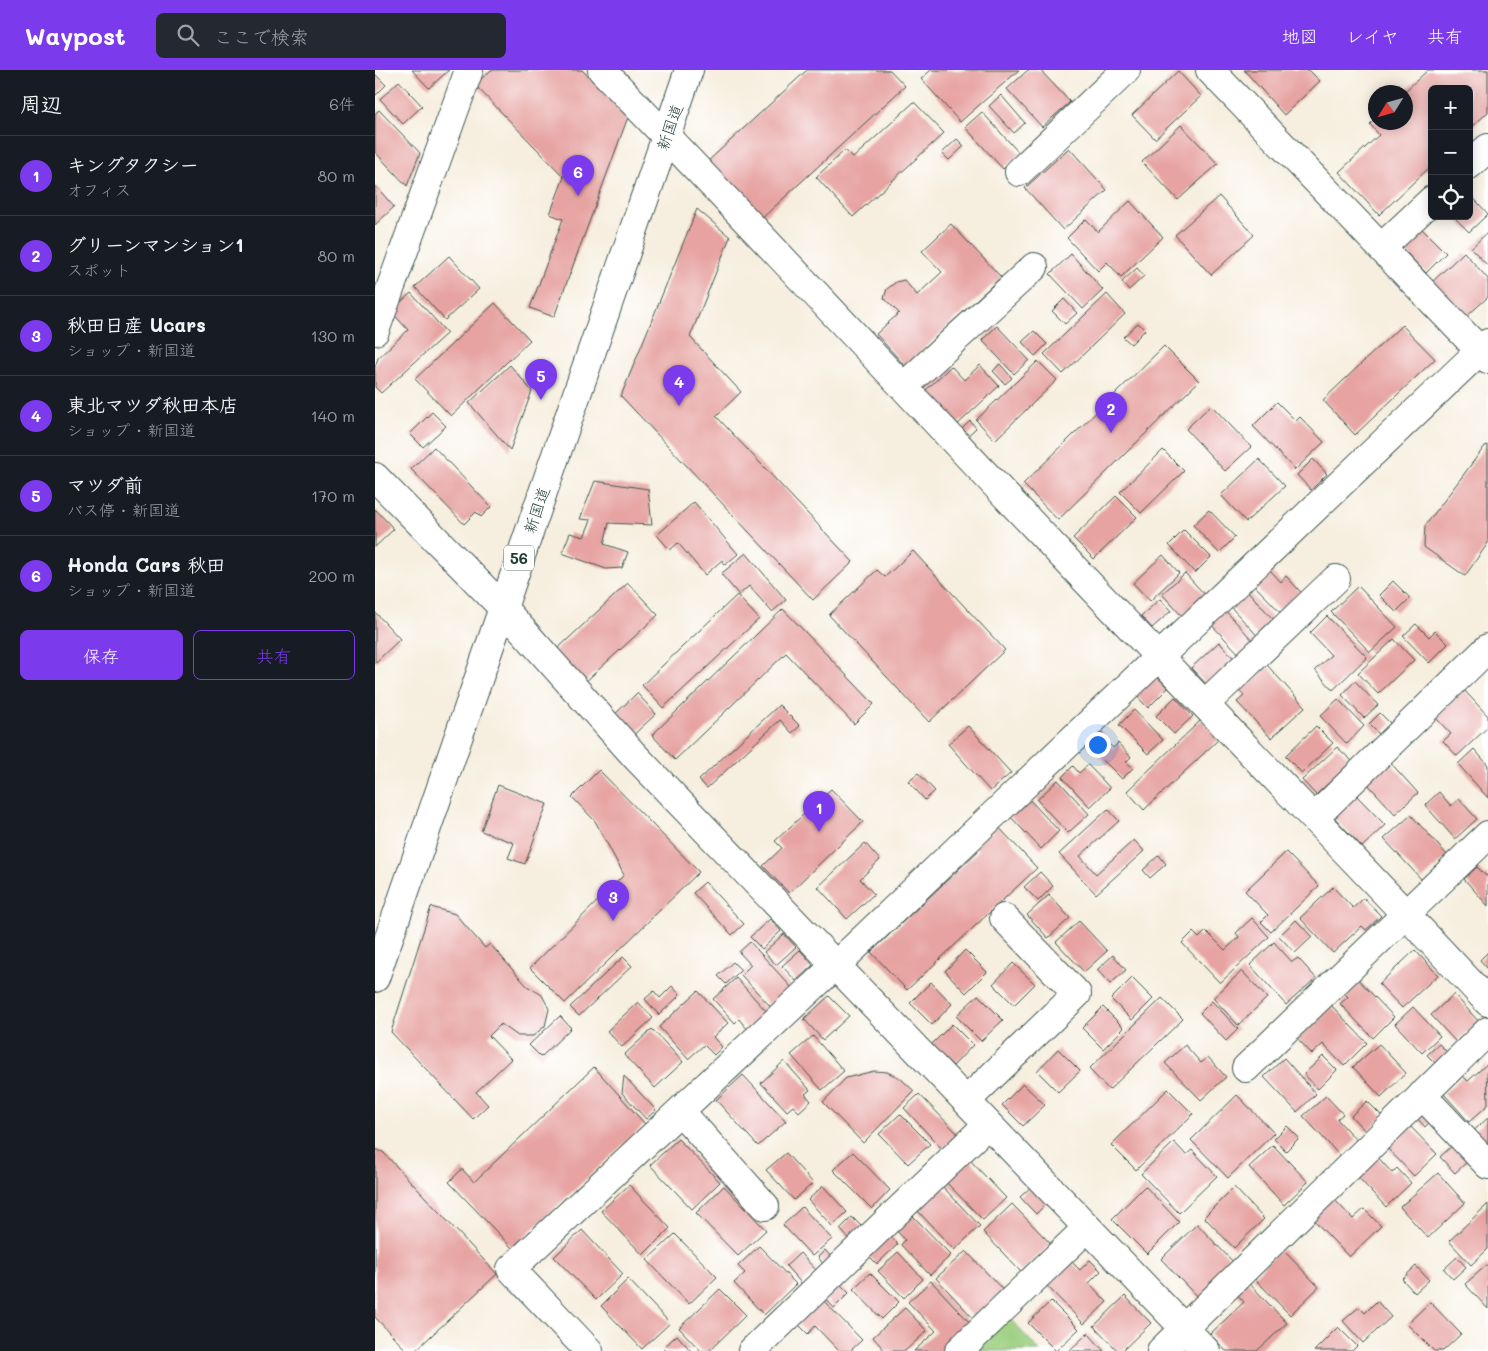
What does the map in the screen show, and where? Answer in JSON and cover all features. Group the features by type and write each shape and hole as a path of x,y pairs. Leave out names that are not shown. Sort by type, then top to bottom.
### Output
{"street":[{"path":"375,330 469,70"},
{"path":"602,70 904,386 1158,656 1406,913 1488,1002"},
{"name":"新国道","path":"375,978 689,70"},
{"path":"1019,172 1126,70"},
{"path":"589,1351 511,1269 837,964 1158,656 1485,351 1381,248 1219,73"},
{"path":"1473,162 1488,148"},
{"path":"1381,248 1428,204"},
{"path":"904,386 1034,267"},
{"path":"375,477 502,608 634,755 837,964 1206,1351"},
{"path":"1205,704 1337,579"},
{"path":"1314,818 1488,648"},
{"path":"1246,1068 1488,835"},
{"path":"966,1101 1077,994 1004,918"},
{"path":"1161,1351 1488,1031"},
{"path":"1422,1095 1488,1165"},
{"path":"680,1112 765,1206"},
{"path":"752,1351 988,1124"},
{"path":"959,1351 1087,1228"}],"green space":[{"path":"1007,1316 1040,1351 970,1351"}],"building":[{"path":"412,70 449,70 429,88"},
{"path":"491,70 582,70 628,117 554,317 530,308 563,219 550,214 564,177 475,85"},
{"path":"807,70 890,70 905,86 758,222 705,164"},
{"path":"931,70 1019,70 960,122 921,79"},
{"path":"1028,70 1040,70 1070,102 1042,127 1007,89"},
{"path":"1244,70 1309,70 1320,81 1284,115"},
{"path":"1428,70 1488,70 1488,112 1473,126 1473,85 1428,85 1428,169 1379,215 1339,172 1379,135 1375,130 1413,130 1412,85"},
{"path":"1178,71 1201,96 1155,139 1132,115"},
{"path":"375,74 386,85 375,96"},
{"path":"399,81 422,106 403,124 380,99"},
{"path":"1001,95 1025,123 1014,133 989,106"},
{"path":"914,102 944,133 853,217 816,177 845,150 853,158"},
{"path":"379,110 420,153 407,186 375,152 375,114"},
{"path":"982,112 1020,154 1003,169 965,127"},
{"path":"1181,125 1218,164 1178,200 1142,162"},
{"path":"957,139 964,146 949,160 942,153"},
{"path":"1069,148 1107,190 1063,230 1025,188"},
{"path":"375,185 394,207 375,225"},
{"path":"1219,196 1254,235 1211,275 1175,235"},
{"path":"1473,197 1488,214 1469,232 1457,220 1473,220"},
{"path":"1130,201 1163,237 1121,277 1107,262 1098,271 1067,238 1086,219 1098,232"},
{"path":"697,209 730,237 690,337 741,392 716,416 853,562 813,600 621,396"},
{"path":"951,224 1001,277 905,366 876,334 899,313 884,298 887,289 896,282 904,280 917,295 942,272 922,251"},
{"path":"1420,227 1446,253 1426,273 1400,246"},
{"path":"1488,232 1488,266 1471,248"},
{"path":"1464,252 1488,279 1488,297 1466,317 1432,282"},
{"path":"1071,254 1103,290 1083,309 1050,274"},
{"path":"449,256 479,289 445,320 415,287"},
{"path":"1137,268 1144,276 1129,290 1122,282"},
{"path":"411,293 447,333 381,393 375,387 375,367 378,358 408,330 391,311"},
{"path":"1107,294 1125,314 1063,374 1044,354"},
{"path":"1064,299 1077,313 1065,324 1052,311"},
{"path":"495,303 530,340 451,416 415,379"},
{"path":"1138,323 1145,330 1131,344 1123,337"},
{"path":"1402,325 1435,359 1355,435 1323,400"},
{"path":"997,326 1029,360 1014,374 982,340"},
{"path":"1034,331 1047,344 1035,356 1022,342"},
{"path":"1164,346 1199,381 1058,520 1023,484"},
{"path":"1038,361 1057,380 995,440 976,420"},
{"path":"1000,364 1012,378 1005,384 993,371"},
{"path":"510,365 532,391 510,450 469,403"},
{"path":"980,365 999,386 956,426 924,392 951,366 964,380"},
{"path":"1277,402 1296,421 1300,417 1324,442 1295,470 1253,426"},
{"path":"1211,405 1251,447 1225,471 1186,429"},
{"path":"432,412 446,426 423,447 410,434"},
{"path":"970,421 976,428 964,439 958,433"},
{"path":"1488,445 1488,543 1465,576 1424,547 1425,526 1485,446"},
{"path":"434,447 491,507 481,517 476,512 464,524 411,469"},
{"path":"1163,450 1184,471 1141,513 1120,492"},
{"path":"1259,459 1285,486 1246,522 1221,495"},
{"path":"1313,459 1327,474 1311,490 1297,475"},
{"path":"595,481 648,489 652,525 609,523 604,544 628,552 622,568 606,569 562,553 570,533 584,537 591,520 580,519"},
{"path":"1116,496 1137,517 1094,559 1073,538"},
{"path":"694,502 738,554 725,565 722,560 705,575 678,543 670,550 657,535"},
{"path":"375,509 394,529 375,547"},
{"path":"1209,510 1235,537 1219,553 1193,525"},
{"path":"1184,530 1211,557 1195,573 1169,545"},
{"path":"913,551 1005,650 929,722 829,615 877,570 885,577"},
{"path":"746,553 786,600 772,612 749,586 739,595 721,574"},
{"path":"1163,555 1179,573 1150,601 1133,583"},
{"path":"1269,569 1281,582 1286,576 1310,602 1289,621 1253,584"},
{"path":"1185,573 1205,595 1182,616 1162,594"},
{"path":"1393,581 1410,598 1396,612 1379,595"},
{"path":"628,583 658,615 583,684 554,652"},
{"path":"1358,586 1397,627 1370,652 1331,612"},
{"path":"1244,587 1283,630 1266,645 1227,603"},
{"path":"737,595 759,619 663,708 642,685"},
{"path":"1160,599 1171,611 1152,628 1141,616"},
{"path":"1222,607 1257,645 1243,658 1208,621"},
{"path":"783,609 874,704 854,724 786,653 675,760 652,735"},
{"path":"375,612 400,639 375,663"},
{"path":"1327,616 1367,657 1333,690 1315,670 1331,655 1310,633"},
{"path":"1416,624 1429,637 1435,631 1448,644 1429,663 1403,636"},
{"path":"1394,639 1414,660 1378,694 1358,673"},
{"path":"1219,642 1239,664 1212,690 1191,668"},
{"path":"1267,665 1305,707 1271,738 1237,702 1244,696 1239,690"},
{"path":"1151,670 1168,688 1148,708 1131,690"},
{"path":"1355,681 1378,705 1364,718 1342,695"},
{"path":"1464,690 1488,716 1488,727 1457,756 1443,741 1451,734 1435,717"},
{"path":"637,693 656,714 630,738 611,718"},
{"path":"1175,697 1193,716 1174,734 1156,716"},
{"path":"1338,699 1364,726 1347,744 1320,716"},
{"path":"779,705 800,726 792,733 780,720 707,788 699,780"},
{"path":"1134,710 1163,740 1148,754 1119,725"},
{"path":"1380,713 1391,724 1380,735 1369,724"},
{"path":"1201,720 1219,739 1144,810 1127,791"},
{"path":"1093,723 1104,735 1091,749 1079,736"},
{"path":"968,726 1011,773 990,791 948,744"},
{"path":"1316,726 1333,743 1302,773 1285,756"},
{"path":"1106,741 1113,748 1118,743 1131,757 1126,762 1133,768 1122,779 1095,752"},
{"path":"1337,747 1352,761 1316,795 1302,780"},
{"path":"1474,749 1488,765 1488,798 1458,764"},
{"path":"1388,760 1418,793 1395,814 1365,781"},
{"path":"1088,765 1110,788 1090,807 1062,777 1073,766 1079,773"},
{"path":"599,770 699,872 565,1003 530,968 624,875 595,821 572,797"},
{"path":"918,773 935,791 925,800 908,781"},
{"path":"1058,780 1089,814 1068,833 1037,800"},
{"path":"498,785 547,804 525,864 508,858 514,843 481,831"},
{"path":"831,789 863,822 789,893 763,866 782,848 775,841"},
{"path":"1439,792 1451,806 1459,799 1477,819 1455,839 1425,805"},
{"path":"1354,793 1385,825 1362,847 1331,814"},
{"path":"1025,795 1059,831 1041,849 1007,813"},
{"path":"1108,809 1119,821 1080,856 1096,874 1134,840 1144,851 1096,894 1059,854"},
{"path":"1411,815 1448,856 1422,880 1384,839"},
{"path":"993,821 1037,868 907,990 871,952 978,851 970,842"},
{"path":"865,843 880,860 860,879 874,894 847,919 818,887"},
{"path":"1286,852 1319,886 1271,932 1261,922 1268,915 1245,891"},
{"path":"1159,855 1166,864 1150,878 1143,870"},
{"path":"1477,867 1486,876 1488,874 1488,906 1464,879"},
{"path":"1040,872 1053,886 1038,901 1024,887"},
{"path":"705,882 744,924 732,935 693,893"},
{"path":"1333,887 1353,908 1364,898 1381,916 1366,930 1362,926 1333,953 1300,918"},
{"path":"1049,895 1070,918 1048,938 1027,915"},
{"path":"431,907 455,914 485,948 490,944 527,986 542,995 549,1009 545,1026 533,1036 518,1036 501,1024 489,1036 511,1059 476,1092 488,1105 473,1119 391,1032"},
{"path":"1252,918 1269,937 1220,983 1182,943 1193,932 1199,938 1206,931 1225,950 1239,937 1236,933"},
{"path":"770,919 781,931 762,949 750,937"},
{"path":"1296,920 1312,937 1295,953 1279,936"},
{"path":"1079,921 1107,951 1084,972 1056,942"},
{"path":"784,934 796,947 776,965 764,952"},
{"path":"750,942 792,988 771,1007 741,975 751,965 739,952"},
{"path":"1274,942 1292,962 1298,958 1316,978 1286,1005 1250,965"},
{"path":"800,950 813,965 796,981 782,966"},
{"path":"965,950 987,972 966,993 945,971"},
{"path":"1415,950 1438,975 1402,1008 1379,984"},
{"path":"1488,952 1488,969 1480,960"},
{"path":"1113,955 1126,970 1110,984 1097,970"},
{"path":"623,957 632,966 579,1016 570,1007"},
{"path":"733,962 741,970 726,984 718,976"},
{"path":"1013,963 1035,984 1014,1005 993,984"},
{"path":"1242,971 1267,998 1238,1025 1213,998"},
{"path":"1354,975 1394,1017 1373,1038 1340,1004 1348,997 1340,989"},
{"path":"736,978 767,1012 747,1029 739,1019 735,1023 713,999"},
{"path":"1132,978 1153,999 1132,1020 1111,999"},
{"path":"931,982 952,1004 932,1025 910,1003"},
{"path":"672,986 680,995 659,1015 645,999 654,991 660,998"},
{"path":"698,991 728,1023 713,1037 722,1047 714,1055 704,1045 688,1059 659,1027"},
{"path":"1454,994 1479,1022 1456,1042 1431,1015"},
{"path":"978,995 1003,1020 981,1041 956,1016"},
{"path":"829,996 849,1016 823,1040 804,1019"},
{"path":"1162,998 1183,1019 1109,1090 1089,1069"},
{"path":"1212,1001 1238,1029 1226,1041 1200,1013"},
{"path":"638,1002 653,1018 622,1047 607,1031"},
{"path":"1329,1003 1367,1043 1344,1066 1323,1044 1312,1054 1295,1036"},
{"path":"1103,1007 1124,1028 1103,1049 1082,1028"},
{"path":"1413,1007 1440,1036 1422,1053 1395,1024"},
{"path":"560,1016 571,1028 541,1057 529,1045"},
{"path":"952,1024 973,1045 953,1066 931,1045"},
{"path":"652,1029 683,1062 655,1088 624,1055"},
{"path":"813,1036 844,1071 822,1090 791,1055"},
{"path":"1379,1044 1406,1073 1381,1097 1353,1067"},
{"path":"1439,1044 1450,1055 1438,1066 1427,1055"},
{"path":"1185,1045 1201,1063 1208,1057 1226,1077 1201,1100 1165,1063"},
{"path":"1058,1049 1080,1071 1058,1092 1037,1071"},
{"path":"1323,1056 1337,1070 1318,1089 1304,1074"},
{"path":"1284,1058 1316,1094 1297,1112 1264,1077"},
{"path":"784,1061 810,1090 805,1094 811,1101 799,1112 793,1106 787,1111 761,1083"},
{"path":"1487,1064 1488,1105 1469,1122 1444,1094 1463,1076 1468,1081"},
{"path":"594,1067 645,1124 512,1248 449,1182 462,1169 474,1182"},
{"path":"874,1071 887,1072 900,1078 914,1091 863,1143 823,1102 846,1078"},
{"path":"743,1075 786,1121 758,1146 716,1100"},
{"path":"624,1076 656,1110 646,1119 622,1093"},
{"path":"1023,1084 1045,1105 1023,1126 1002,1105"},
{"path":"1168,1089 1193,1114 1136,1170 1111,1145"},
{"path":"919,1094 958,1134 942,1149 904,1108"},
{"path":"1237,1095 1274,1133 1228,1178 1191,1140"},
{"path":"1326,1096 1343,1114 1337,1119 1356,1140 1340,1156 1303,1116"},
{"path":"1367,1101 1383,1117 1366,1132 1351,1116"},
{"path":"1423,1108 1433,1118 1425,1127 1415,1116"},
{"path":"900,1114 930,1144 908,1164 879,1134"},
{"path":"1488,1118 1488,1151 1471,1133"},
{"path":"1287,1126 1299,1138 1286,1151 1274,1139"},
{"path":"1410,1126 1437,1154 1414,1176 1387,1148"},
{"path":"678,1139 720,1182 692,1209 650,1165"},
{"path":"1174,1142 1186,1155 1192,1150 1217,1176 1179,1213 1141,1174"},
{"path":"1455,1143 1470,1159 1455,1173 1440,1157"},
{"path":"1273,1145 1308,1182 1284,1205 1249,1167"},
{"path":"375,1149 383,1152 497,1274 415,1351 407,1351 375,1317"},
{"path":"853,1152 890,1190 872,1209 833,1170"},
{"path":"786,1153 813,1183 794,1200 766,1170"},
{"path":"1376,1155 1392,1173 1397,1168 1411,1183 1386,1207 1355,1174"},
{"path":"968,1158 1006,1198 983,1220 944,1180"},
{"path":"1438,1173 1465,1203 1428,1238 1400,1207"},
{"path":"629,1185 670,1228 643,1255 601,1211"},
{"path":"941,1185 980,1226 954,1250 916,1209"},
{"path":"1033,1185 1048,1202 1036,1214 1020,1197"},
{"path":"724,1186 766,1230 738,1256 696,1213"},
{"path":"823,1186 847,1212 832,1226 808,1200"},
{"path":"1145,1186 1179,1222 1147,1254 1112,1219"},
{"path":"1234,1187 1264,1219 1234,1248 1204,1217"},
{"path":"1332,1197 1353,1219 1364,1209 1381,1226 1349,1257 1311,1217"},
{"path":"1012,1204 1051,1244 1021,1272 983,1232"},
{"path":"1488,1204 1488,1249 1471,1265 1449,1241"},
{"path":"802,1207 832,1239 812,1256 783,1225"},
{"path":"911,1214 951,1255 930,1275 901,1245 905,1240 895,1229"},
{"path":"852,1217 864,1229 851,1241 840,1229"},
{"path":"1197,1224 1236,1265 1200,1300 1161,1259"},
{"path":"582,1230 623,1274 596,1300 554,1257"},
{"path":"888,1233 898,1244 877,1264 866,1253"},
{"path":"675,1234 717,1277 689,1304 647,1260"},
{"path":"759,1246 796,1284 764,1315 734,1283 745,1273 738,1266"},
{"path":"1282,1249 1319,1287 1290,1315 1253,1277"},
{"path":"825,1250 832,1258 824,1265 818,1257"},
{"path":"966,1251 1004,1291 974,1319 936,1278"},
{"path":"898,1252 923,1279 904,1298 878,1271"},
{"path":"800,1253 816,1270 802,1284 786,1266"},
{"path":"1457,1257 1466,1267 1453,1279 1444,1269"},
{"path":"1090,1260 1101,1271 1089,1283 1107,1302 1084,1324 1046,1285 1071,1261 1080,1270"},
{"path":"1488,1264 1488,1309 1465,1284"},
{"path":"1416,1266 1429,1280 1415,1293 1402,1279"},
{"path":"870,1273 899,1302 882,1319 853,1289"},
{"path":"628,1279 670,1323 642,1349 601,1306"},
{"path":"1246,1280 1287,1323 1257,1351 1226,1351 1210,1334 1244,1302 1234,1291"},
{"path":"837,1281 849,1293 834,1308 823,1296"},
{"path":"931,1281 974,1327 948,1351 914,1351 936,1331 908,1302"},
{"path":"720,1289 746,1315 709,1351 701,1351 679,1328"},
{"path":"1125,1296 1151,1323 1122,1351 1118,1351 1094,1326"},
{"path":"820,1297 862,1340 850,1351 839,1351 815,1326 808,1334 795,1321"},
{"path":"1051,1301 1079,1329 1056,1351 1028,1323"},
{"path":"1377,1301 1391,1317 1363,1343 1343,1321 1359,1307 1365,1313"},
{"path":"1430,1302 1461,1334 1443,1351 1434,1351 1407,1324"},
{"path":"905,1308 927,1331 905,1351 885,1351 873,1337"},
{"path":"1338,1327 1357,1346 1352,1351 1314,1351"},
{"path":"1088,1333 1104,1351 1069,1351"},
{"path":"677,1335 691,1351 666,1351 663,1348"}],"place":[{"name":"Honda Cars 秋田","path":"578,196"},
{"name":"マツダ前","path":"541,400"},
{"name":"東北マツダ秋田本店","path":"679,406"},
{"name":"グリーンマンション1","path":"1111,433"},
{"name":"キングタクシー","path":"819,832"},
{"name":"秋田日産 Ucars","path":"613,921"}]}
